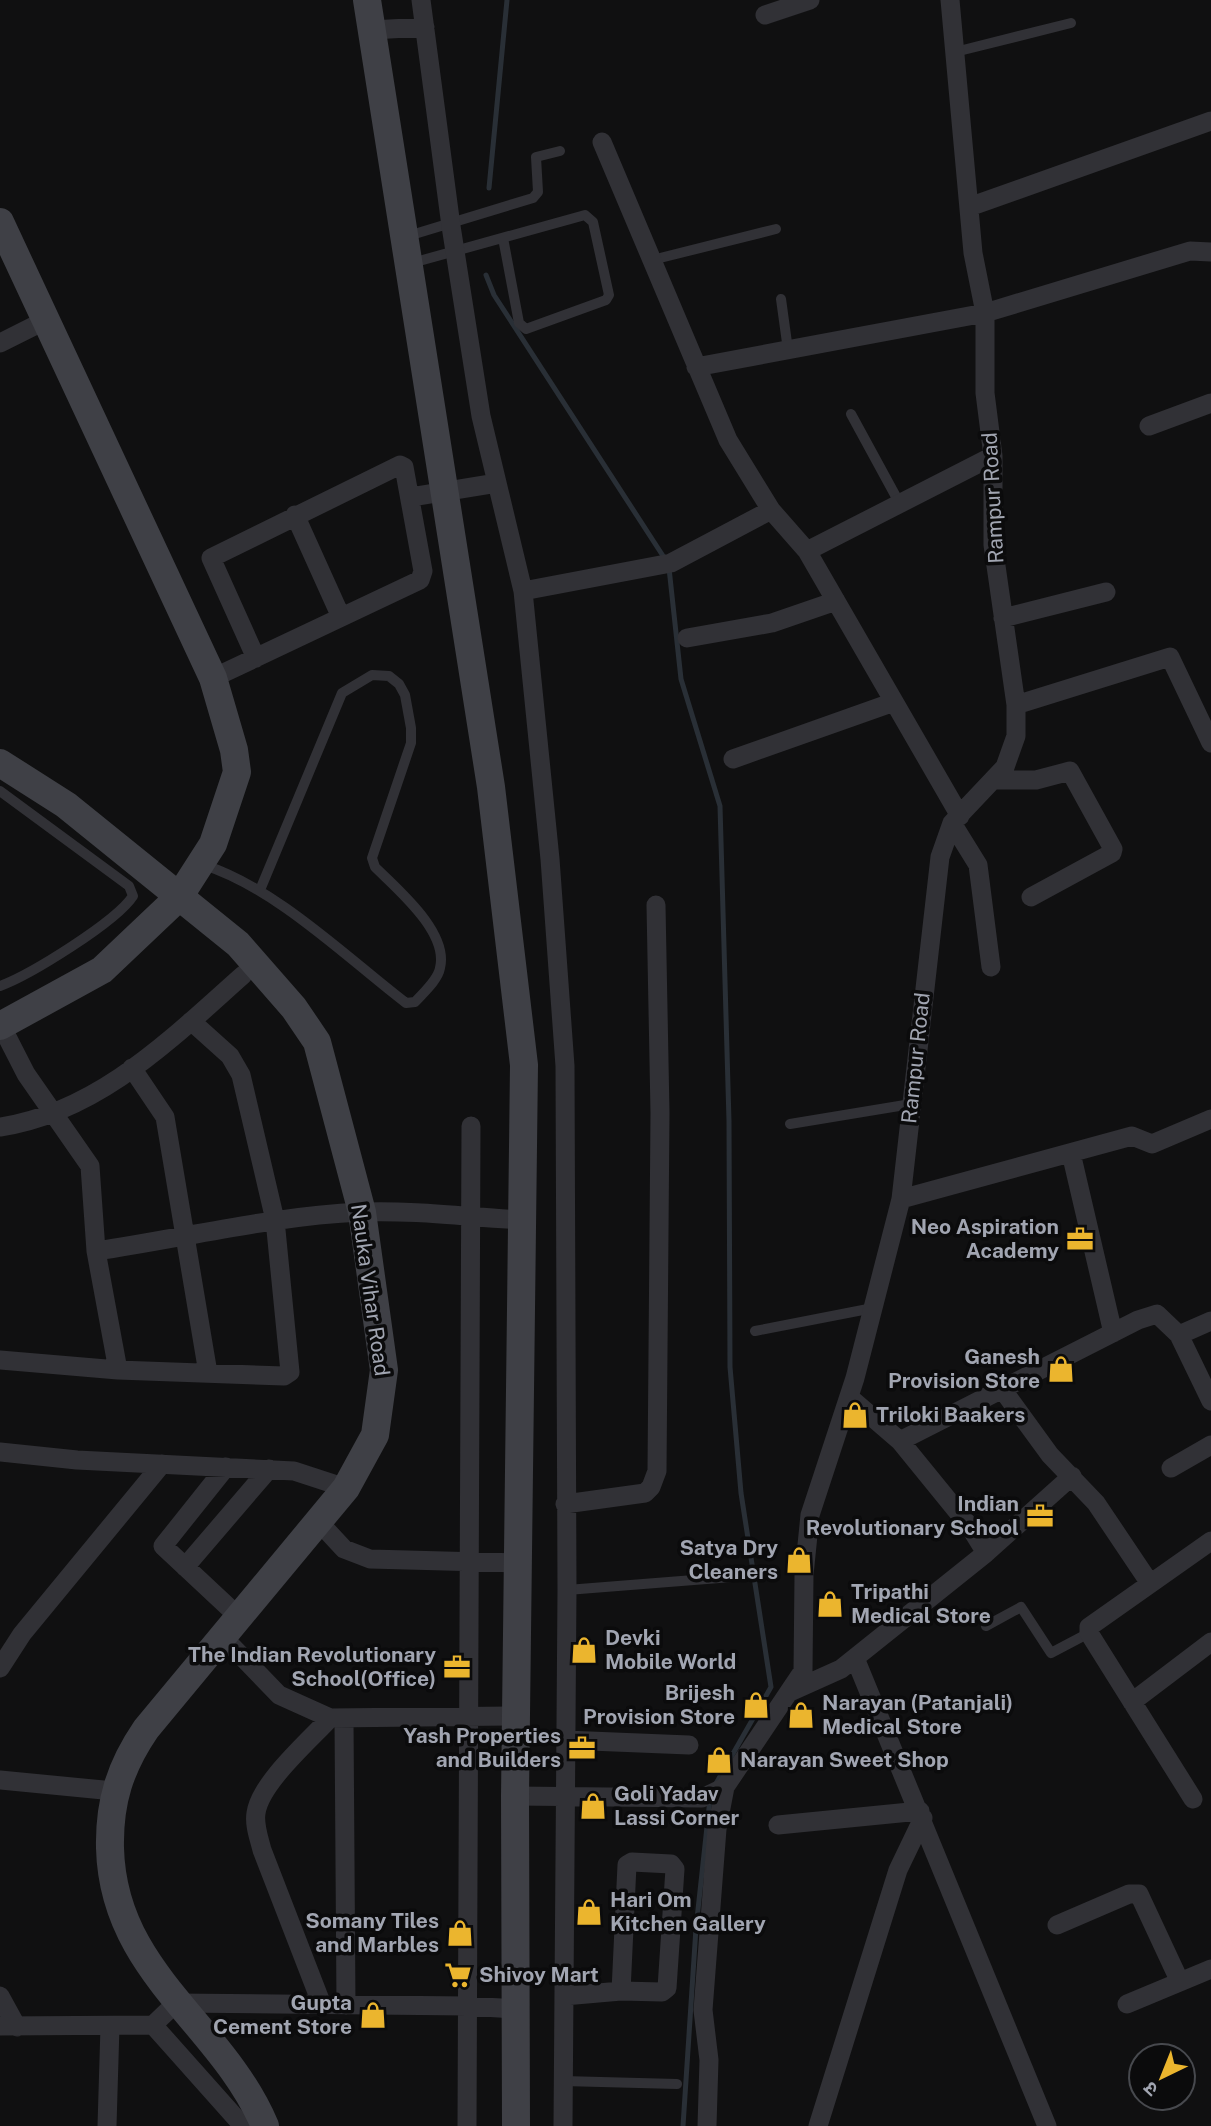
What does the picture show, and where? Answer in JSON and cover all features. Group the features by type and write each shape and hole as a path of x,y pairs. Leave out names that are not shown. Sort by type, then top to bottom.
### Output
{"street":[{"path":"367,0 491,787 524,1065 514,1796 516,2126"},
{"path":"421,0 451,226 481,416 523,591 550,859 565,1066 567,1590 563,2126"},
{"path":"765,15 810,0"},
{"name":"Rampur Road","path":"716,1792 792,1691 803,1671 804,1575 810,1515 849,1397 901,1199 931,915 940,857 956,820 1005,767 1016,736 1016,705 993,545 993,456 985,393 985,313 973,253 950,0"},
{"path":"372,30 425,27"},
{"path":"969,207 1211,121"},
{"path":"602,142 728,440 771,510 807,551 894,702 978,865 991,967"},
{"path":"0,222 23,332 213,678 234,750 237,772 213,844 179,897 102,970 0,1026 52,1112 90,1166 96,1251 118,1370"},
{"path":"696,367 985,313 1190,251 1211,252"},
{"path":"1149,426 1211,404"},
{"path":"807,551 993,456"},
{"path":"213,678 256,658 341,617 420,580 423,575 407,471 400,465 211,558 256,658"},
{"path":"411,496 497,483"},
{"path":"523,591 664,565 771,510"},
{"path":"295,515 341,617"},
{"path":"1003,618 1106,592"},
{"path":"687,638 772,623 836,601"},
{"path":"1016,705 1170,657 1211,743"},
{"path":"733,759 894,702"},
{"name":"Nauka Vihar Road","path":"0,763 66,805 238,944 294,1007 317,1042 362,1212 384,1370 375,1434 346,1488 146,1729 130,1753 114,1791 110,1819 111,1869 115,1893 133,1942 176,2003 227,2059 265,2126"},
{"path":"994,780 1036,780 1070,771 1113,849 1112,853 1031,897"},
{"path":"565,1504 645,1493 651,1487 657,1471 660,1113 656,905"},
{"path":"0,1127 83,1102 132,1068 243,975"},
{"path":"0,1360 118,1370 288,1375 275,1220 242,1075 230,1056 191,1021"},
{"path":"132,1068 165,1117 208,1373"},
{"path":"901,1199 1132,1136 1152,1144 1211,1119"},
{"path":"467,2126 471,1126"},
{"path":"1071,1153 1112,1333"},
{"path":"96,1251 187,1238 275,1220 362,1212 521,1220"},
{"path":"900,1441 1112,1333 1157,1314 1179,1335 1211,1401"},
{"path":"1179,1335 1211,1321"},
{"path":"1002,1389 1050,1455 1096,1503 1149,1582"},
{"path":"849,1397 900,1441 970,1527 986,1553"},
{"path":"1171,1468 1211,1445"},
{"path":"0,1452 294,1471 346,1488"},
{"path":"0,1668 22,1634 162,1464"},
{"path":"226,1467 163,1543 164,1549 185,1567 279,1695 337,1718 517,1716"},
{"path":"185,1567 269,1469"},
{"path":"792,1691 841,1670 986,1553 1072,1476"},
{"path":"318,1521 344,1549 370,1559 517,1563"},
{"path":"1193,1799 1089,1633 1092,1622 1211,1541"},
{"path":"1132,1702 1211,1642"},
{"path":"855,1658 1047,2126"},
{"path":"322,2005 262,1850 256,1826 256,1810 274,1780 337,1718"},
{"path":"337,1718 346,2005"},
{"path":"565,1740 689,1745"},
{"path":"0,1780 114,1791"},
{"path":"514,1796 716,1792 717,1829 703,2010 709,2060 707,2126"},
{"path":"778,1825 921,1815"},
{"path":"818,2126 898,1870 921,1815"},
{"path":"564,1996 621,1991 662,1992 668,1985 675,1869 671,1864 632,1862 627,1865 621,1991"},
{"path":"1057,1925 1129,1894 1139,1894 1180,1982"},
{"path":"1127,2004 1211,1969"},
{"path":"0,1996 8,2026 153,2025 176,2003 467,2006 516,2009"},
{"path":"153,2025 243,2126"},
{"path":"107,2126 110,2026"}],"lane":[{"path":"955,52 1072,23"},
{"path":"406,251 451,226 533,198 538,192 536,157 560,151"},
{"path":"406,251 455,251 585,215 590,218 609,295 606,300 526,329 519,323 503,238"},
{"path":"652,260 776,229"},
{"path":"781,299 788,351"},
{"path":"851,414 900,504"},
{"path":"200,863 233,874 260,890 405,1003 415,1002 440,971 441,956 430,926 372,863 411,743 405,695 399,684 389,676 372,675 342,693 260,890"},
{"path":"0,791 129,886 133,896 122,909 45,964 0,986"},
{"path":"790,1124 911,1104"},
{"path":"755,1331 873,1308"},
{"path":"567,1590 732,1577"},
{"path":"986,1626 1021,1607 1051,1653 1089,1633"},
{"path":"564,2081 677,2084"}],"waterway":[{"path":"489,188 507,0"},
{"path":"486,275 494,295 665,559"},
{"path":"669,568 681,679 720,806 729,1121 730,1367 741,1493 771,1687 714,1787"},
{"path":"683,2126 696,1928 710,1799"}],"place":[{"name":"Neo Aspiration Academy","path":"1080,1239"},
{"name":"Ganesh Provision Store","path":"1061,1369"},
{"name":"Triloki Baakers","path":"855,1415"},
{"name":"Indian Revolutionary School","path":"1040,1516"},
{"name":"Satya Dry Cleaners","path":"799,1560"},
{"name":"Tripathi Medical Store","path":"830,1604"},
{"name":"Devki Mobile World","path":"584,1650"},
{"name":"The Indian Revolutionary School(Office)","path":"457,1667"},
{"name":"Brijesh Provision Store","path":"756,1705"},
{"name":"Narayan (Patanjali) Medical Store","path":"801,1715"},
{"name":"Yash Properties and Builders","path":"582,1748"},
{"name":"Narayan Sweet Shop","path":"719,1760"},
{"name":"Goli Yadav Lassi Corner","path":"593,1806"},
{"name":"Hari Om Kitchen Gallery","path":"589,1912"},
{"name":"Somany Tiles and Marbles","path":"460,1933"},
{"name":"Shivoy Mart","path":"458,1975"},
{"name":"Gupta Cement Store","path":"373,2015"}]}
